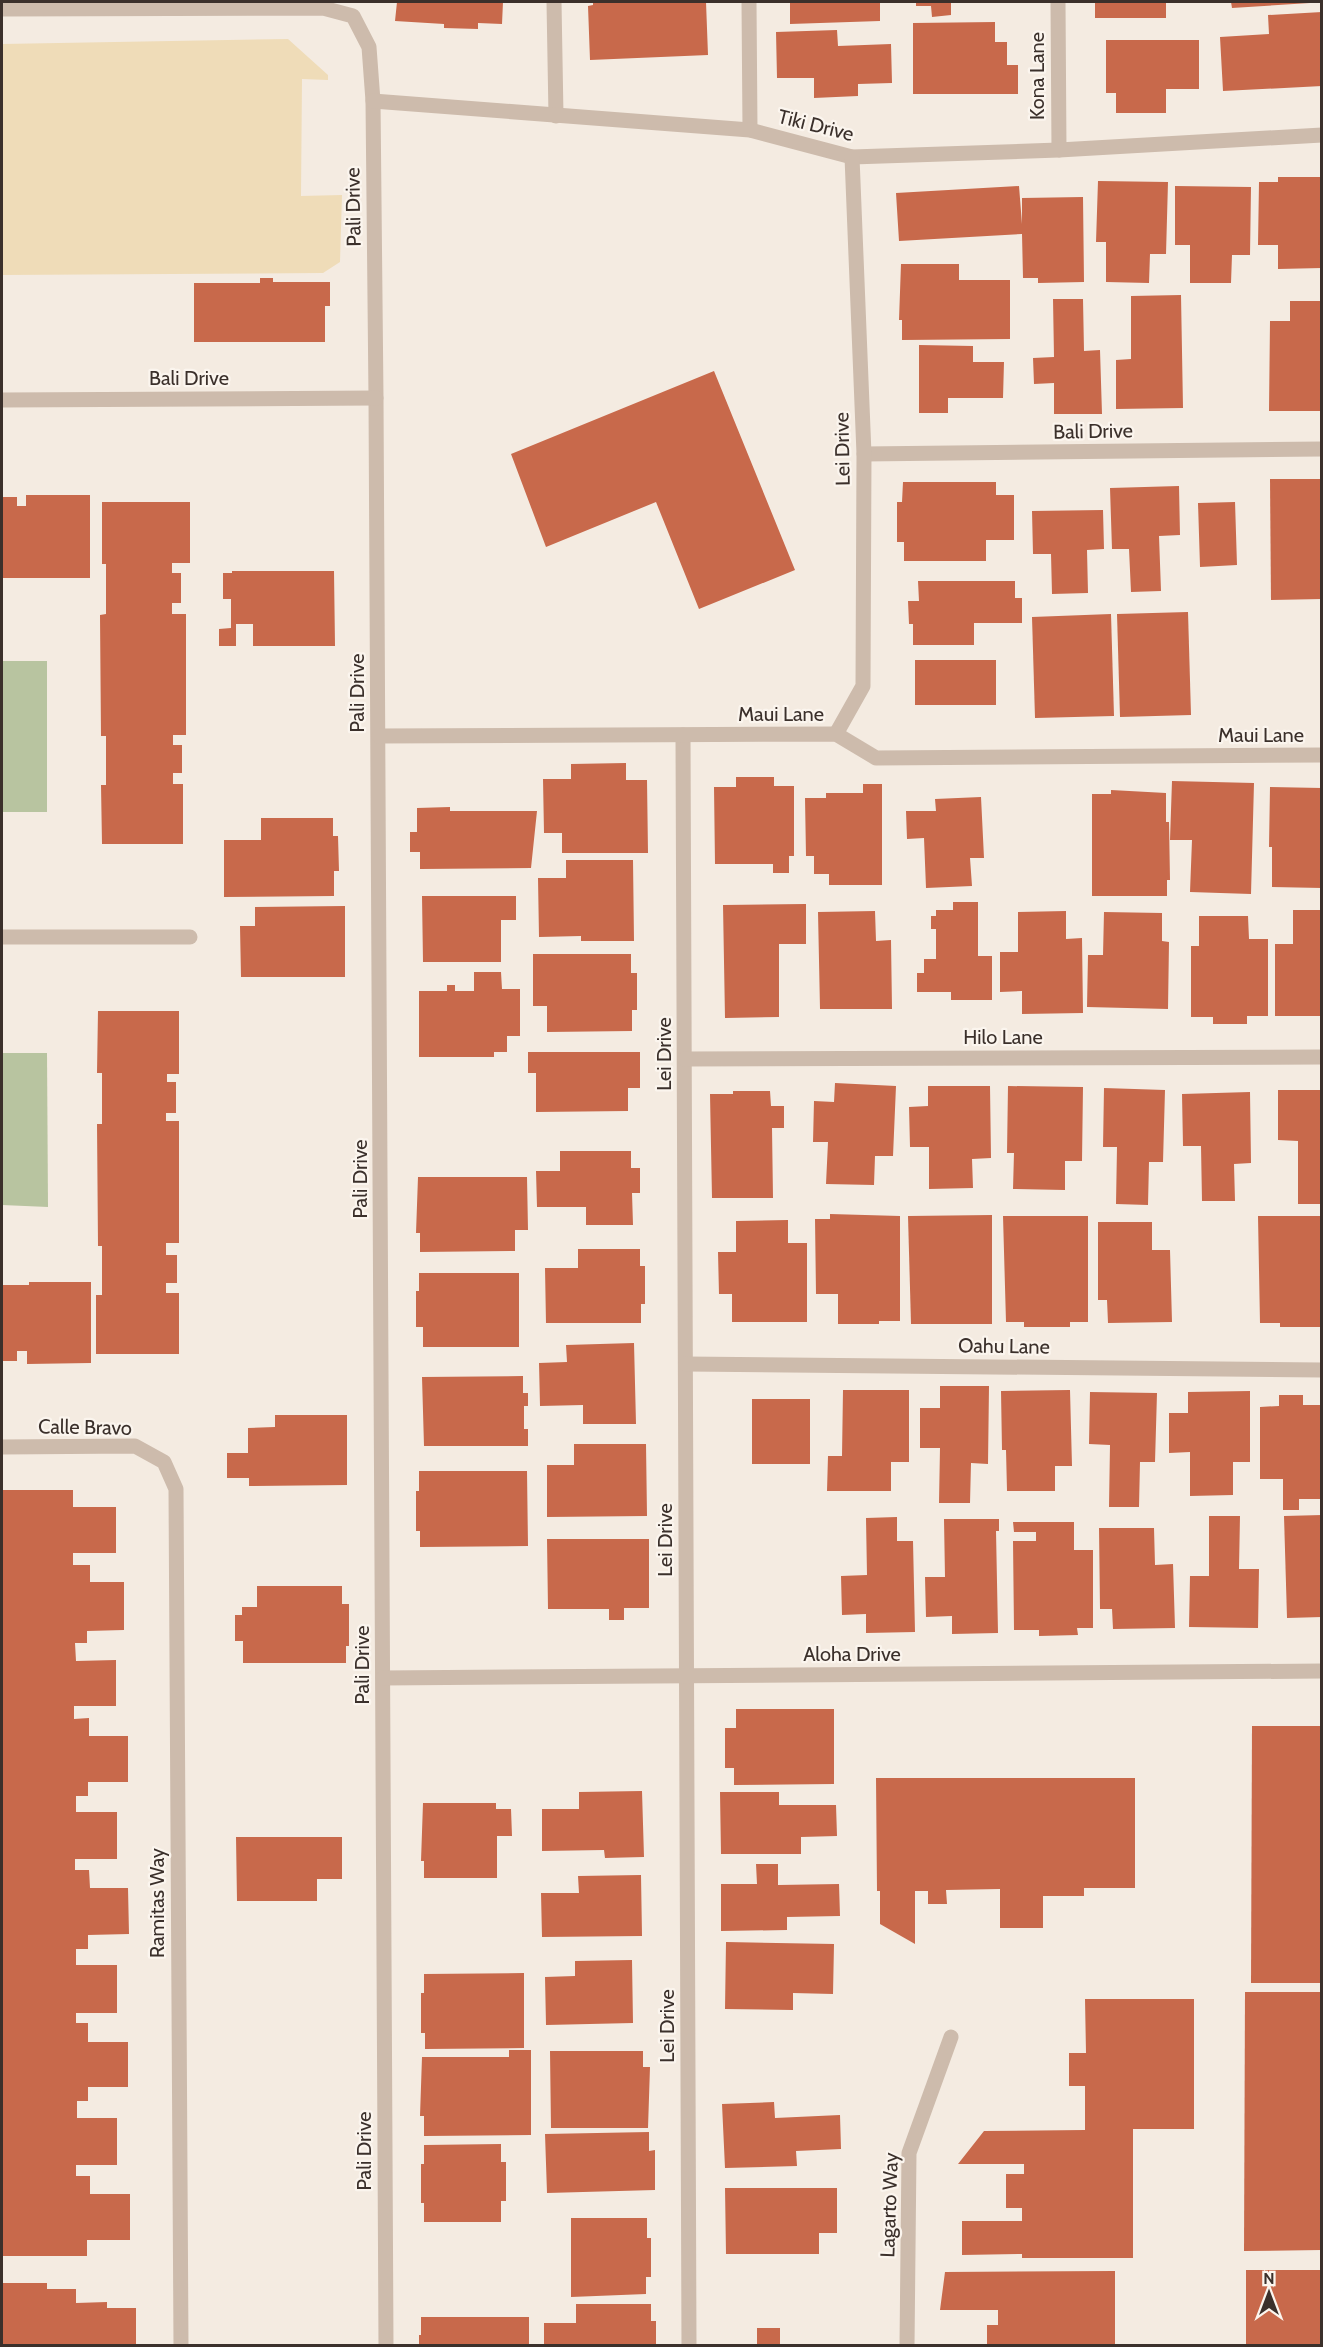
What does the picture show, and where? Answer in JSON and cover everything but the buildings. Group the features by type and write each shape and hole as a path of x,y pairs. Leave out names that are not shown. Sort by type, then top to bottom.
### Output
{"street":[{"path":"554,2 556,116"},
{"path":"749,2 750,130"},
{"name":"Kona Lane","path":"1058,2 1059,150"},
{"name":"Pali Drive","path":"2,9 323,8 353,16 369,47 373,101 379,736 386,2346"},
{"name":"Tiki Drive","path":"373,101 750,130 852,157 1059,150 1322,135"},
{"name":"Lei Drive","path":"836,734 863,686 864,454 852,157"},
{"name":"Bali Drive","path":"2,400 376,398"},
{"name":"Bali Drive","path":"864,454 1322,449"},
{"name":"Maui Lane","path":"379,736 836,734 876,758 1322,755"},
{"name":"Lei Drive","path":"684,735 689,2346"},
{"path":"2,937 190,937"},
{"name":"Hilo Lane","path":"685,1059 1322,1057"},
{"name":"Oahu Lane","path":"686,1364 1322,1370"},
{"name":"Calle Bravo","path":"2,1447 135,1446 164,1462"},
{"name":"Ramitas Way","path":"164,1462 176,1489 181,2346"},
{"name":"Aloha Drive","path":"383,1678 1322,1671"},
{"name":"Lagarto Way","path":"907,2346 909,2153 951,2037"}],"green space":[{"path":"2,661 47,661 47,812 2,812"},
{"path":"2,1053 47,1053 48,1207 2,1205"}],"sand":[{"path":"288,39 328,75 328,80 302,79 301,196 342,195 340,262 323,273 2,275 2,44"}]}
